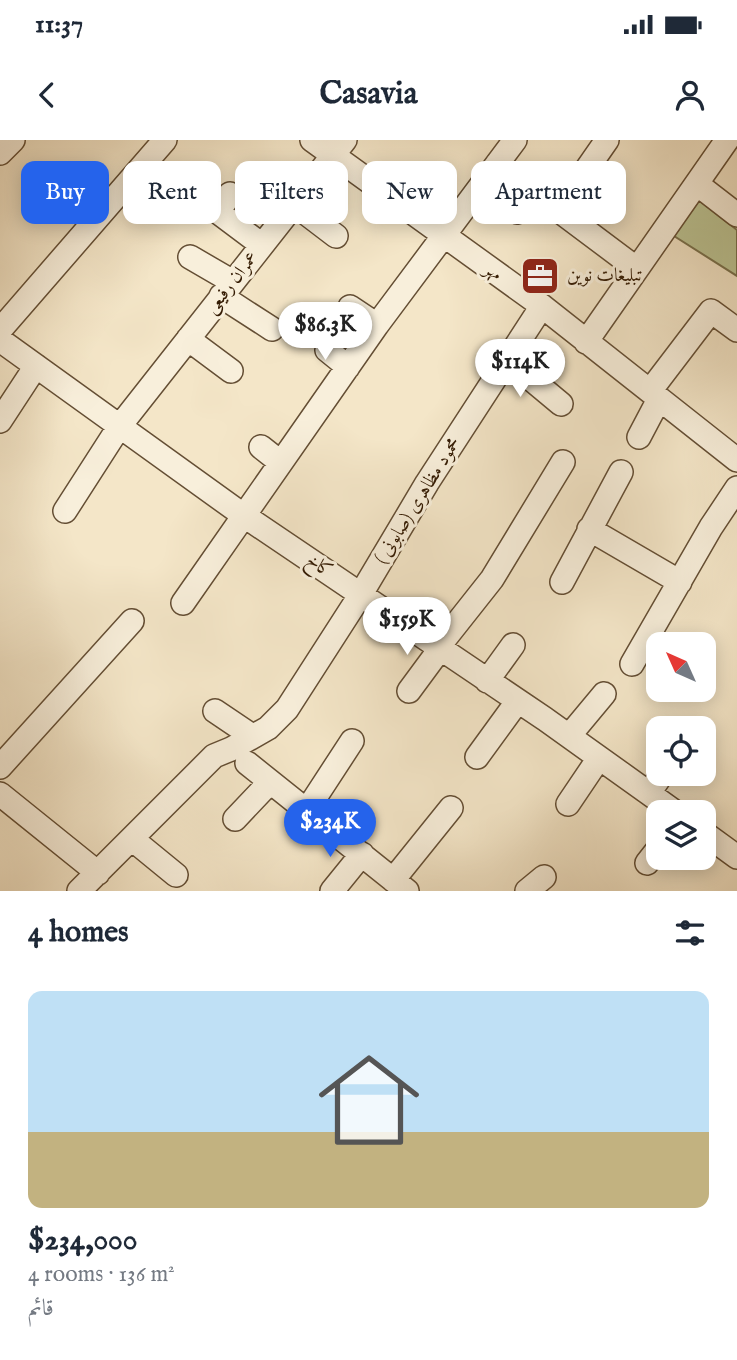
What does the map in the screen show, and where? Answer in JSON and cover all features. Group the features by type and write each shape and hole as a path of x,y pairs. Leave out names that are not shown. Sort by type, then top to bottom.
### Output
{"street":[{"path":"0,153 13,140"},
{"path":"0,330 165,140"},
{"name":"مهر","path":"312,140 338,148 444,236 542,306 735,455"},
{"path":"499,161 515,140"},
{"path":"592,161 607,140"},
{"path":"586,342 727,140"},
{"path":"697,184 737,215"},
{"path":"230,194 218,212 262,245"},
{"path":"183,603 377,325 471,199"},
{"name":"عمران رفیعی","path":"65,511 119,427 278,224"},
{"path":"320,224 336,236"},
{"path":"578,224 637,269"},
{"path":"190,257 272,329"},
{"name":"محمود مظاهری (صابونی )","path":"79,891 214,756 231,750 268,728 287,709 361,594 427,483 542,306"},
{"path":"350,307 377,325"},
{"path":"639,437 654,395 711,310 737,330"},
{"path":"188,339 231,371"},
{"name":"کاخ","path":"0,340 243,515 569,736 659,800"},
{"path":"327,350 348,367"},
{"path":"507,359 561,404"},
{"path":"0,421 36,366"},
{"path":"261,447 280,462"},
{"path":"410,691 492,579 563,462"},
{"path":"562,582 621,472"},
{"path":"632,664 737,488"},
{"path":"589,529 680,582"},
{"path":"0,767 132,621"},
{"path":"487,681 513,645"},
{"path":"569,736 604,694"},
{"path":"477,757 517,702"},
{"path":"215,711 252,736"},
{"path":"307,810 352,741"},
{"path":"568,804 598,758"},
{"path":"247,763 400,885 451,808"},
{"path":"235,819 270,782"},
{"path":"649,793 654,786"},
{"path":"4,806 97,873"},
{"path":"132,839 176,875"},
{"path":"716,840 735,852"},
{"path":"332,891 362,854"}],"green space":[{"path":"699,200 737,230 737,276 674,236"}],"place":[{"name":"تبلیغات نوین","path":"540,276"}]}
